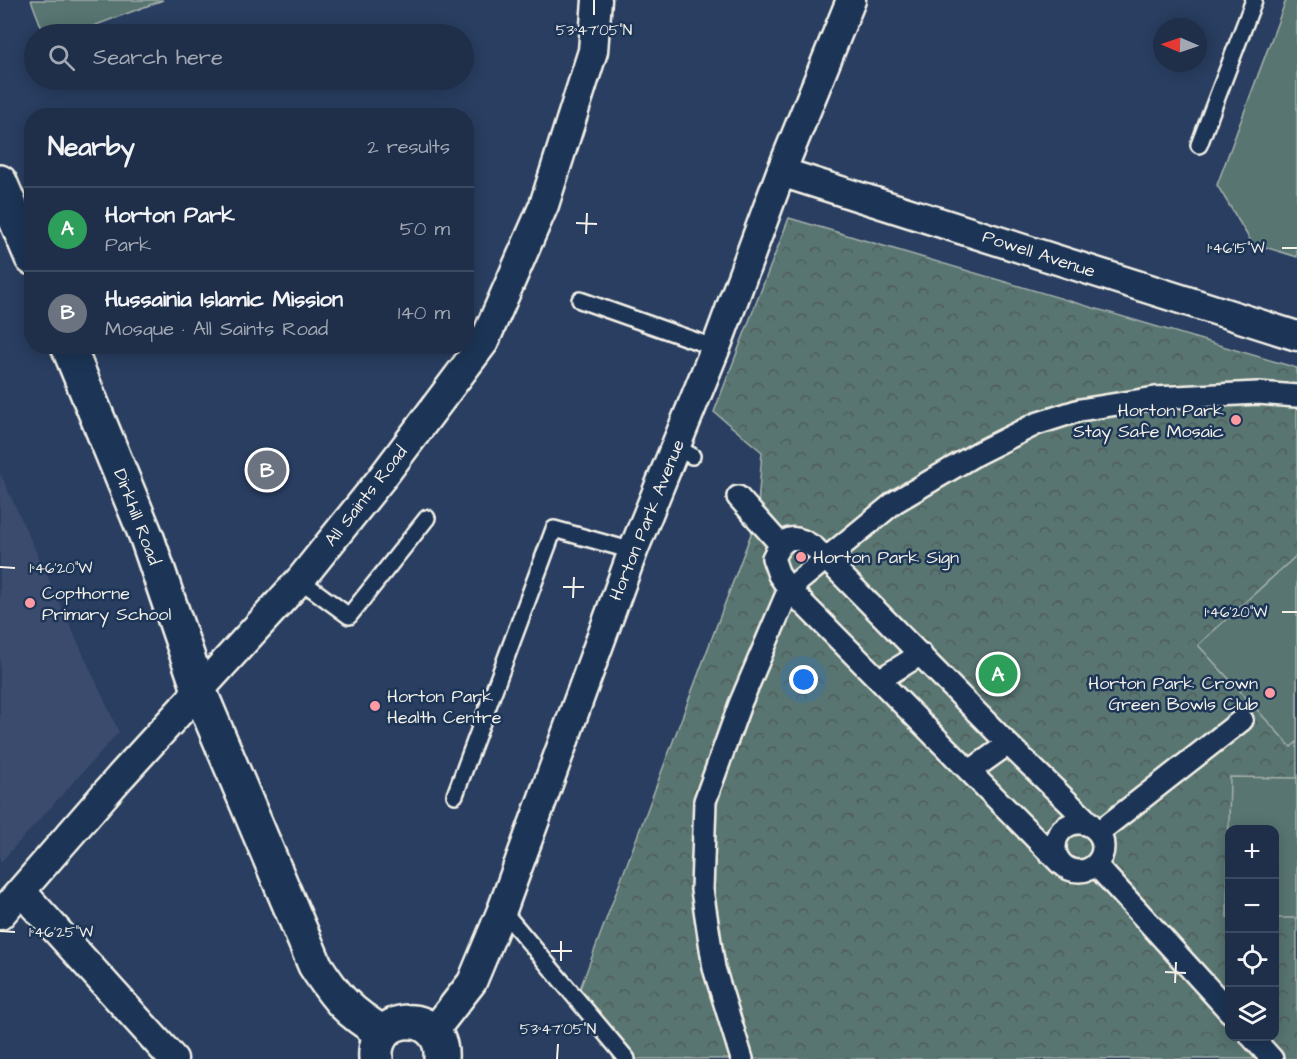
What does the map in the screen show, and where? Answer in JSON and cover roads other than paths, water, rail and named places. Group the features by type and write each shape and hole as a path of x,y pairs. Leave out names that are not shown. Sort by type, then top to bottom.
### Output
{"main road":[{"path":"0,182 24,239"},
{"name":"Dirkhill Road","path":"71,354 147,538 199,690 315,965 333,993 357,1017 380,1046"},
{"path":"380,1046 392,1026 414,1021 424,1025 439,1051"}],"street":[{"name":"All Saints Road","path":"0,915 199,690 300,580 381,479 484,342 544,205 593,51 597,0"},
{"name":"Horton Park Avenue","path":"439,1051 472,982 501,910 633,551 684,452 716,348 781,172 851,0"},
{"name":"Powell Avenue","path":"781,172 1297,336"},
{"path":"742,1059 714,968 702,890 705,801 740,704 789,589 895,502 978,453 1036,424 1080,410 1155,398 1258,393 1297,396"},
{"path":"738,497 780,544"},
{"path":"791,538 802,539 825,559 1008,744 1099,832 1103,844 1102,856 1096,865 1083,871 1074,871 1060,863 789,589 779,575 773,558 780,544 791,538"},
{"path":"879,680 921,654"},
{"path":"1099,832 1242,720"},
{"path":"970,771 1008,744"},
{"path":"1060,863 1054,850 1055,841 1062,829 1075,823 1084,823 1099,832"},
{"path":"1096,865 1225,1007"},
{"path":"21,891 173,1059"},
{"path":"1256,1041 1272,1059"}],"lane":[{"path":"1199,145 1254,0"},
{"path":"580,300 716,348"},
{"path":"300,580 349,616 427,518"},
{"path":"455,795 554,529 633,551"},
{"path":"501,910 627,1059"}],"place":[{"name":"Horton Park Stay Safe Mosaic","path":"1236,420"},
{"name":"Hussainia Islamic Mission","path":"267,470"},
{"name":"Horton Park Sign","path":"801,557"},
{"name":"Copthorne Primary School","path":"30,603"},
{"name":"Horton Park","path":"998,674"},
{"name":"Horton Park Crown Green Bowls Club","path":"1270,693"},
{"name":"Horton Park Health Centre","path":"375,706"}]}
